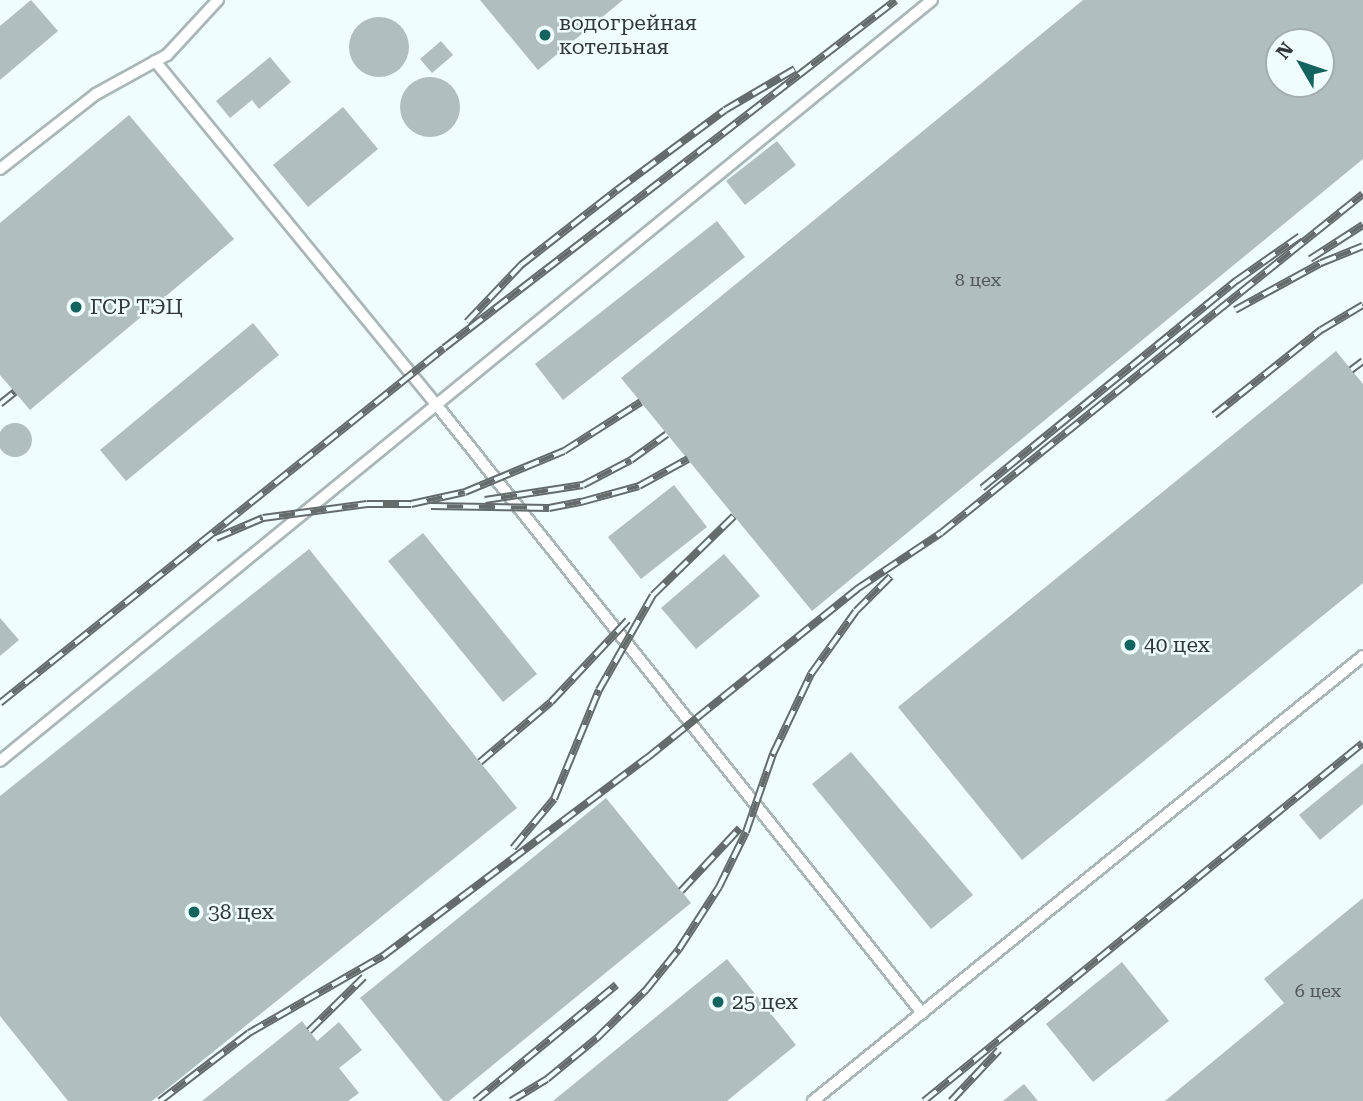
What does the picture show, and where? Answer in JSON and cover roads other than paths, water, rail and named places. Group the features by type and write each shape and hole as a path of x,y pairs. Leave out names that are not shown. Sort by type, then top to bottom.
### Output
{"lane":[{"path":"0,169 96,94 167,55 218,0"},
{"path":"0,761 435,403 932,0"},
{"path":"155,61 435,403 922,1013"},
{"path":"813,1101 1363,656"}],"railway":[{"path":"0,703 444,348 896,0"},
{"path":"467,322 521,265 617,190 725,110 795,69"},
{"path":"160,1101 249,1033 383,956 647,758 857,589 941,533 1363,194"},
{"path":"1310,259 1363,225"},
{"path":"982,488 1236,281 1300,236"},
{"path":"1235,310 1321,263 1363,246"},
{"path":"1214,415 1321,330 1363,305"},
{"path":"1351,370 1363,361"},
{"path":"0,404 15,392"},
{"path":"216,538 263,518 367,504 411,504 465,492 564,451 641,402"},
{"path":"485,500 583,485 631,460 667,434"},
{"path":"431,506 549,508 639,486 688,459"},
{"path":"513,848 554,799 599,690 653,595 734,516"},
{"path":"511,1101 547,1079 597,1038 646,990 679,949 719,887 746,832 773,754 811,674 856,611 891,576"},
{"path":"480,762 551,702 628,620"},
{"path":"924,1101 1363,743"},
{"path":"681,891 740,828"},
{"path":"309,1031 364,977"},
{"path":"475,1101 616,985"},
{"path":"951,1101 999,1050"}],"place":[{"name":"водогрейная котельная","path":"545,35"},
{"name":"ГСР ТЭЦ","path":"76,307"},
{"name":"40 цех","path":"1130,645"},
{"name":"38 цех","path":"194,912"},
{"name":"25 цех","path":"718,1002"}]}
